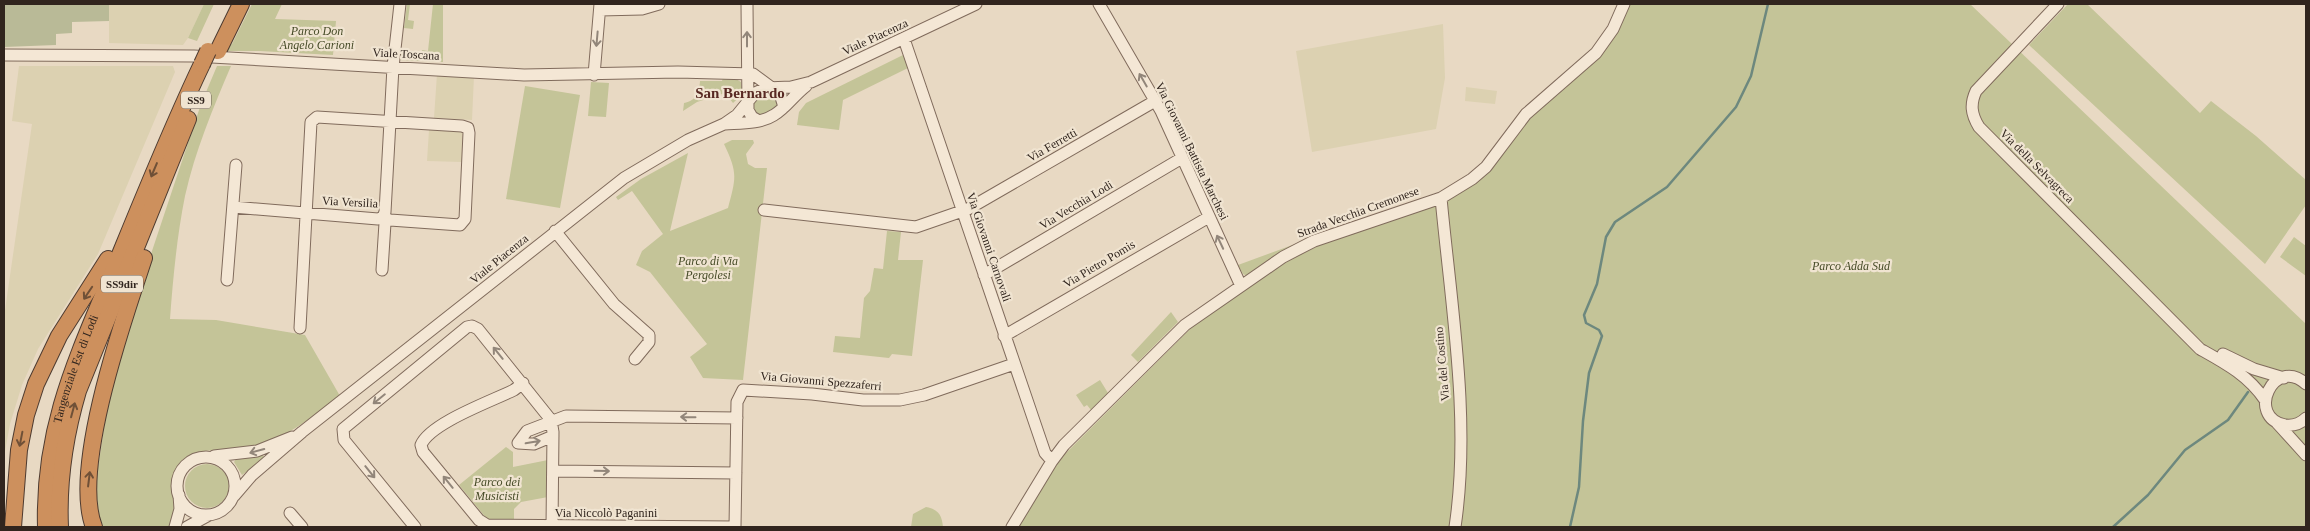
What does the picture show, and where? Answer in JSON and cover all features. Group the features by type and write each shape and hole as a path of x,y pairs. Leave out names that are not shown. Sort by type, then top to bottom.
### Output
{"highway":[{"path":"13,527 19,450 26,416 36,384 59,336 153,191 231,4"},
{"path":"210,57 241,4"},
{"path":"94,527 89,507 88,489 94,436 112,353 152,233 153,191"},
{"name":"Tangenziale Est di Lodi","path":"46,527 50,458 63,395 153,191"},
{"name":"Tangenziale Est di Lodi","path":"60,527 62,466 74,406 153,191"}],"street":[{"path":"382,270 385,223 383,217 385,212 393,67 400,4"},
{"path":"594,74 600,7 642,9 659,4"},
{"path":"747,4 748,73 749,98 749,114 759,121 774,116 784,107 782,98 773,88 753,74 748,73"},
{"name":"Viale Piacenza","path":"773,88 791,87 811,82 976,4"},
{"name":"Via Giovanni Battista Marchesi","path":"1099,4 1155,101 1240,286"},
{"name":"Strada Vecchia Cremonese","path":"1012,527 1052,461 1064,445 1185,325 1283,257 1308,244 1441,198 1472,179 1486,167 1526,114 1596,53 1612,29 1624,4"},
{"name":"Via della Selvagreca","path":"2058,4 1976,91 1972,106 1978,127 2200,349 2255,384 2265,400 2269,414 2306,455"},
{"name":"Via Giovanni Carnovali","path":"904,39 1045,453 1052,461"},
{"name":"Viale Toscana","path":"4,55 194,56 524,75 748,73"},
{"name":"Viale Piacenza","path":"784,107 811,82"},
{"path":"749,98 760,90 773,88"},
{"name":"Viale Piacenza","path":"234,496 243,484 302,432 555,231 624,178 688,140 724,124 736,115 749,98"},
{"name":"Via Ferretti","path":"764,210 916,227 962,212 1155,101"},
{"path":"300,328 311,122 314,118 390,122"},
{"name":"Viale Piacenza","path":"724,124 759,121"},
{"name":"Via Versilia","path":"233,207 378,219 383,217 458,225 464,222 468,128 390,122"},
{"name":"Via Vecchia Lodi","path":"984,275 1182,158"},
{"path":"227,280 236,165"},
{"name":"Via del Costino","path":"1441,198 1460,415 1462,468 1455,527"},
{"name":"Via Pietro Pomis","path":"1004,336 1209,217"},
{"path":"555,231 614,304 649,335 649,342 635,359"},
{"path":"415,527 344,440 342,432 345,426 467,328 472,326 478,329 551,420 553,436 552,527"},
{"name":"Via della Selvagreca","path":"2188,335 2254,369 2302,381"},
{"path":"404,351 413,362 422,364"},
{"path":"395,359 403,371 402,380"},
{"name":"Via Giovanni Spezzaferri","path":"737,418 737,402 740,392 749,389 863,400 900,400 924,395 1014,364"},
{"path":"2302,381 2306,369"},
{"path":"2265,400 2271,385 2284,378"},
{"path":"477,524 423,452 421,445 425,439 442,425 514,390 523,383"},
{"path":"553,436 534,444 518,443 527,431 551,420 566,416 737,418 735,527"},
{"path":"2274,420 2288,426 2296,425 2306,418"},
{"name":"Viale Piacenza","path":"207,457 258,451 302,432"},
{"path":"175,527 180,509 178,484 184,468 190,462 207,457 216,458 231,470 235,479 234,496 226,507 209,514 188,527"},
{"path":"553,471 736,472"},
{"path":"178,493 190,509 199,514 209,514"},
{"path":"290,513 302,527"},
{"name":"Via Niccolò Paganini","path":"477,524 552,527 735,527"}],"shaded area":[{"path":"109,4 204,4 183,45 109,43"},
{"path":"1443,24 1445,78 1436,129 1312,152 1296,51"},
{"path":"19,66 173,66 175,72 98,254 38,349 22,385 10,424 4,457 4,317 32,124 12,121"},
{"path":"437,74 474,76 472,120 434,118"},
{"path":"1466,87 1497,91 1495,104 1465,101"},
{"path":"429,130 463,132 462,162 427,161"}],"green space":[{"path":"4,4 109,4 109,21 72,22 72,33 56,34 56,45 4,47"},
{"path":"204,4 214,4 197,41 188,38"},
{"name":"Parco Don Angelo Carioni","path":"252,4 282,4 275,19 336,21 333,55 224,51 227,45 232,44"},
{"path":"407,4 410,4 408,20 414,21 413,29 404,28"},
{"path":"433,4 443,4 443,62 400,60 401,48 405,48 404,56 421,58 422,50 428,51"},
{"name":"Parco Adda Sud","path":"1626,4 1970,4 2306,324 2306,527 1017,527 1049,475 1065,454 1195,324 1277,267 1309,249 1434,203 1462,189 1528,119 1568,84"},
{"path":"2068,4 2087,4 2200,113 2211,101 2256,136 2306,180 2306,205 2265,264 2029,45"},
{"path":"903,55 908,68 843,100 839,130 797,125 799,112 806,103"},
{"path":"217,66 231,66 199,146 189,179 180,226 170,319 216,320 305,335 340,396 296,428 273,440 247,448 199,452 183,459 177,467 174,476 175,508 171,527 100,527 95,503 96,480 111,384 149,260 201,104"},
{"path":"723,78 736,79 741,82 743,94 733,103 725,93 697,102 683,111 684,103 695,98 700,81 722,81"},
{"path":"591,82 609,83 606,117 588,116"},
{"path":"525,86 580,95 560,208 506,199"},
{"path":"772,93 779,102 777,108 762,116 754,114 751,104 761,94"},
{"name":"Parco di Via Pergolesi","path":"732,140 753,140 754,143 746,154 748,164 755,168 767,168 743,380 703,378 690,357 707,344 650,272 636,265 642,251 663,234 632,191 618,200 616,197 641,179 688,153 670,231 728,208 733,189 734,169 724,144"},
{"path":"887,231 901,232 898,260 923,260 912,356 892,354 889,358 833,352 835,336 860,338 864,298 870,291 874,268 883,269"},
{"path":"2294,237 2306,246 2306,276 2280,257"},
{"path":"1306,240 1284,251 1247,276 1243,274 1238,265"},
{"path":"1171,312 1178,322 1138,362 1131,355"},
{"path":"1100,380 1108,393 1091,410 1087,405 1084,407 1076,395"},
{"name":"Parco dei Musicisti","path":"506,447 513,452 513,467 548,460 548,497 521,502 514,509 514,520 487,519 459,485"},
{"path":"263,455 264,458 242,475 234,462 236,459"},
{"path":"211,464 223,470 228,477 228,495 223,502 216,507 203,508 191,502 186,495 185,482 191,470 198,465"},
{"path":"926,507 934,509 939,513 943,527 911,527 913,514"}],"waterway":[{"path":"1570,527 1579,487 1583,421 1589,373 1602,336 1599,330 1586,323 1584,315 1597,284 1606,237 1615,222 1667,187 1736,107 1751,76 1768,4"},
{"path":"2113,527 2148,495 2185,450 2228,420 2248,392"}],"district":[{"name":"San Bernardo","path":"740,93"}]}
